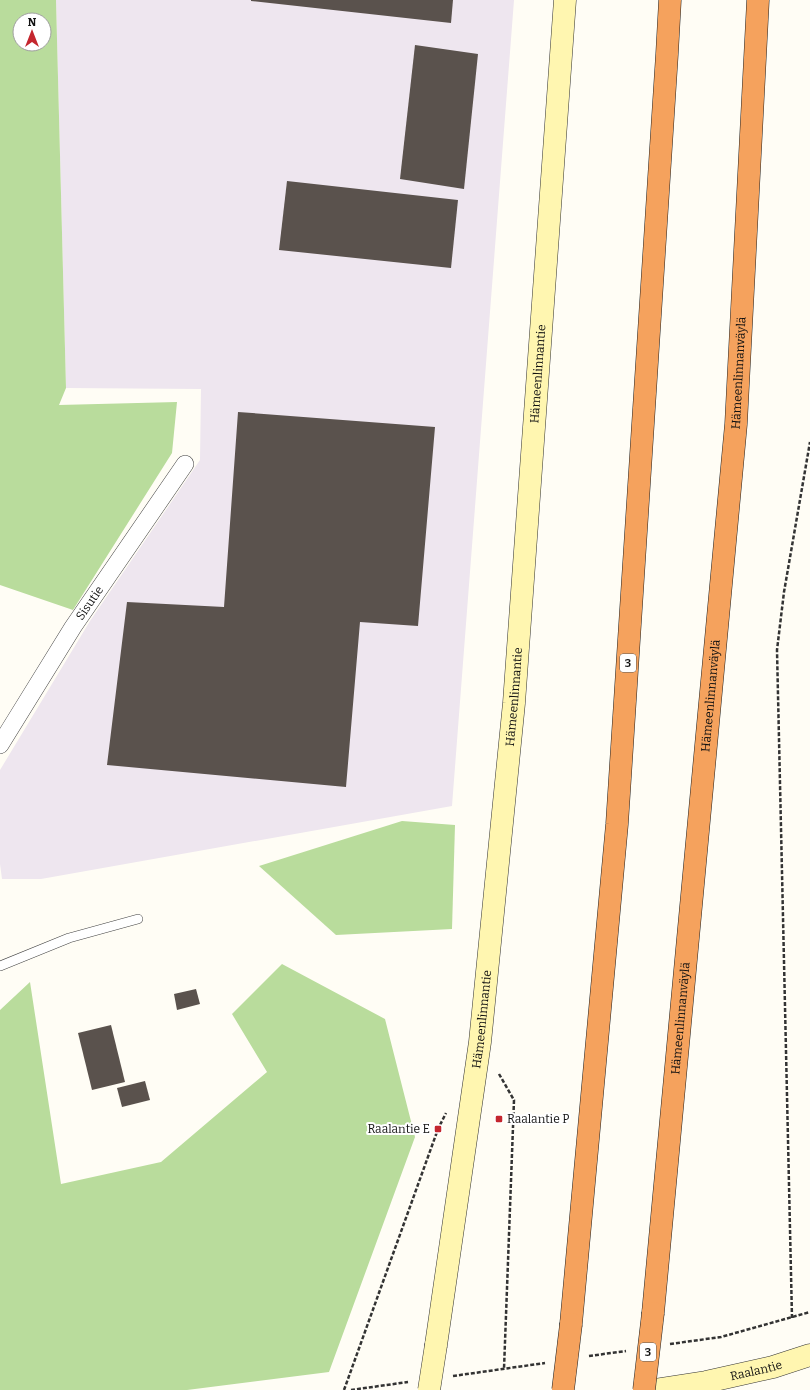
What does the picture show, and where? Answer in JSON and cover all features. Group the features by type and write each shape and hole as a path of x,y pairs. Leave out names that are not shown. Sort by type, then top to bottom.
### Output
{"highway":[{"name":"3","path":"563,1390 571,1324 617,824 670,0"},
{"name":"Hämeenlinnanväylä","path":"644,1390 736,424 758,0"}],"main road":[{"name":"Hämeenlinnantie","path":"430,1390 480,1042 514,703 565,0"},
{"name":"Raalantie","path":"654,1390 706,1382 773,1367 810,1355"}],"street":[{"name":"Sisutie","path":"0,745 73,627 185,464"}],"lane":[{"path":"0,966 69,938 138,919"}],"path":[{"path":"792,1318 777,650 784,592 810,442"},
{"path":"480,1042 514,1100 504,1369"},
{"path":"344,1390 438,1129 448,1109"}],"shaded area":[{"path":"56,0 514,0 452,806 41,879 2,879 0,864 0,770 90,621 200,460 201,389 66,388"}],"green space":[{"path":"0,0 56,0 66,388 59,405 177,402 172,453 73,610 0,585"},
{"path":"402,821 455,825 452,929 336,935 259,866"},
{"path":"282,964 385,1019 415,1137 329,1372 187,1390 0,1390 0,1010 30,982 61,1184 161,1162 267,1072 232,1014"}],"building":[{"path":"251,0 453,0 451,23"},
{"path":"415,45 478,54 464,189 400,179"},
{"path":"287,181 458,200 451,268 279,250"},
{"path":"238,412 435,427 418,626 360,622 346,787 107,765 127,602 224,607"},
{"path":"196,989 200,1004 177,1010 174,994"},
{"path":"111,1025 125,1082 92,1090 78,1033"},
{"path":"145,1081 150,1100 122,1107 117,1088"}],"place":[{"name":"Raalantie P","path":"499,1119"},
{"name":"Raalantie E","path":"438,1129"}]}
